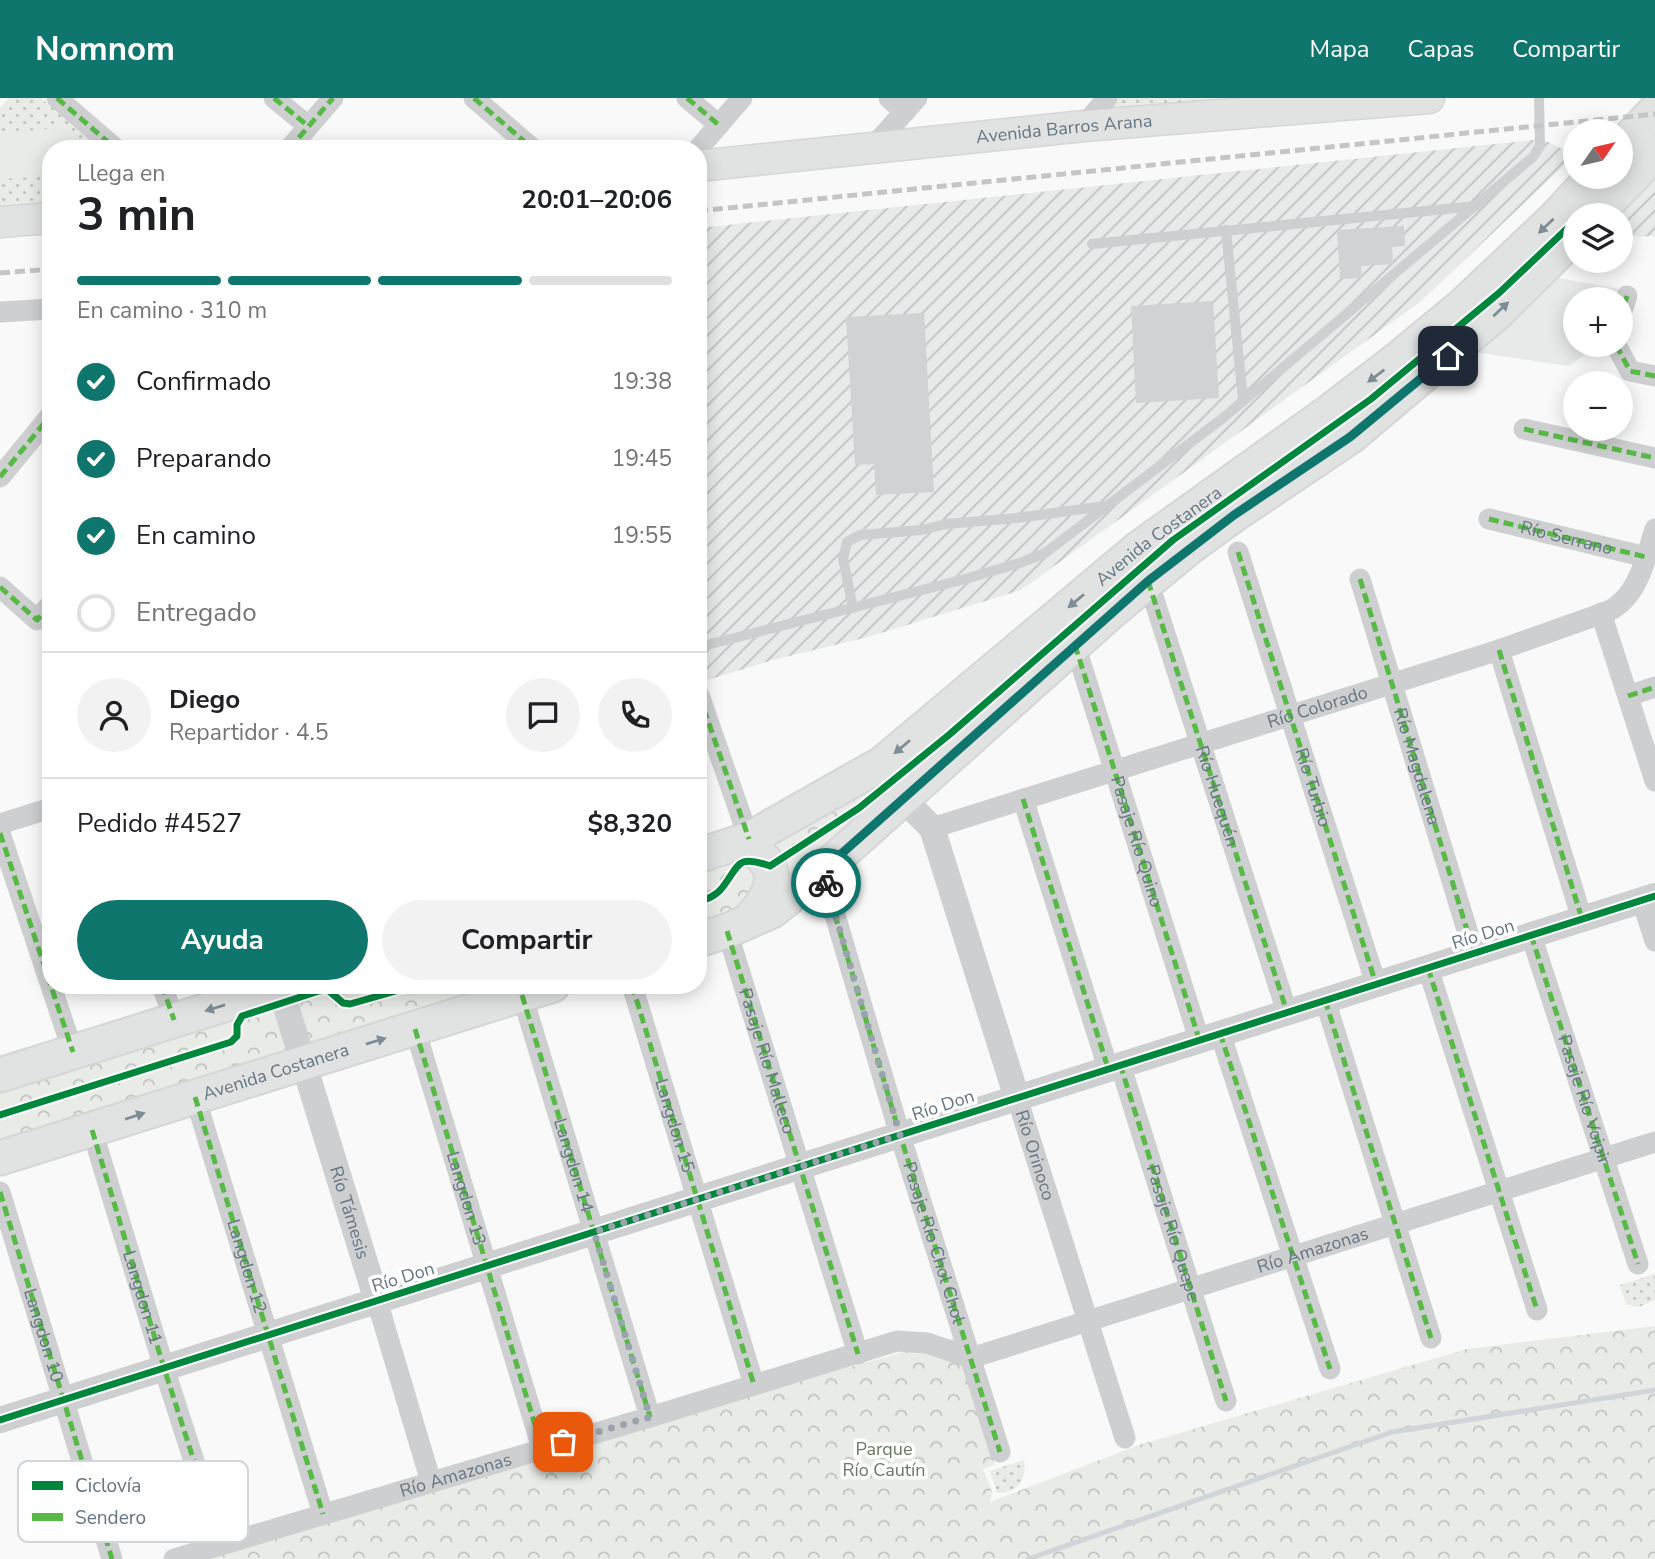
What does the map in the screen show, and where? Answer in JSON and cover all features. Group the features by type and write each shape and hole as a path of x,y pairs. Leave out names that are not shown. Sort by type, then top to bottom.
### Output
{"main road":[{"name":"Avenida Barros Arana","path":"707,165 1273,105 1429,98"},
{"path":"1633,134 1655,111"},
{"path":"1607,203 1655,153"},
{"name":"Avenida Costanera","path":"707,853 744,841 883,763 1139,548 1394,362 1462,306 1582,189"},
{"path":"0,222 42,219"},
{"name":"Avenida Costanera","path":"724,931 772,911 822,871 1148,581 1234,515 1350,437 1497,313 1563,248"},
{"path":"724,931 763,904 770,890 770,866 763,856 744,841"},
{"path":"0,1075 257,994"},
{"name":"Avenida Costanera","path":"0,1158 525,994"}],"street":[{"path":"57,98 106,140"},
{"path":"274,98 308,127"},
{"path":"297,140 333,98"},
{"path":"474,98 523,140"},
{"path":"687,98 719,125"},
{"path":"706,140 741,98"},
{"path":"872,148 911,105 888,98"},
{"path":"1084,126 1107,98"},
{"path":"0,312 42,310"},
{"path":"1622,357 1630,371 1655,376"},
{"path":"0,477 42,426"},
{"path":"1524,429 1655,457"},
{"name":"Río Serrano","path":"1489,520 1646,557"},
{"name":"Río Colorado","path":"932,828 1499,650 1616,607 1630,595 1655,529"},
{"name":"Río Turbio","path":"1238,552 1376,984"},
{"name":"Río Magdalena","path":"1360,579 1474,953"},
{"name":"Río Huequén","path":"1148,581 1287,1012"},
{"path":"0,587 42,611"},
{"path":"1601,613 1655,781"},
{"name":"Pasaje Río Quino","path":"1075,645 1113,770 1209,1036 1293,1256 1330,1369"},
{"path":"1499,650 1582,919"},
{"path":"1628,696 1655,687"},
{"path":"707,721 744,841"},
{"name":"Río Orinoco","path":"906,797 914,810 932,828 1125,1438"},
{"name":"Pasaje Río Quepe","path":"1023,799 1191,1289 1226,1401"},
{"path":"0,824 42,811"},
{"path":"0,833 42,959"},
{"name":"Pasaje Río Chol Chol","path":"822,871 900,1135 1000,1452"},
{"path":"1648,898 1655,941"},
{"name":"Río Don","path":"0,1420 1648,898"},
{"name":"Pasaje Río Malleco","path":"724,931 858,1353"},
{"name":"Pasaje Río Voipir","path":"1531,935 1638,1264"},
{"path":"1428,968 1537,1310"},
{"path":"54,994 73,1052"},
{"path":"165,994 174,1020"},
{"name":"Río Támesis","path":"284,994 431,1482"},
{"name":"Langdon 14","path":"539,994 594,1232 650,1417"},
{"name":"Langdon 15","path":"635,994 754,1385"},
{"path":"1325,1000 1431,1338"},
{"name":"Langdon 13","path":"415,1028 542,1448"},
{"name":"Langdon 12","path":"195,1097 323,1514"},
{"name":"Langdon 11","path":"92,1129 194,1461"},
{"name":"Río Amazonas","path":"248,1537 897,1341 927,1343 971,1358 1655,1142"},
{"name":"Langdon 10","path":"0,1192 82,1461"},
{"name":"Langdon 10","path":"107,1542 112,1559"},
{"name":"Río Amazonas","path":"174,1559 231,1542"}],"lane":[{"path":"707,645 1020,563 1045,553 1223,418 1533,157 1539,146 1539,98"},
{"path":"1092,244 1476,206"},
{"path":"1226,230 1243,400"},
{"path":"853,608 843,559 846,541 860,535 922,530 946,524 1017,518 1108,505"}],"shaded area":[{"path":"1542,139 1563,149 1563,166 1420,302 1021,590 868,637 773,660 707,680 707,227"},
{"path":"1655,177 1655,236 1633,237 1633,203 1629,203"},
{"path":"1553,277 1609,287 1563,287 1563,357 1582,357 1568,366 1480,353 1467,347"}],"green space":[{"path":"9,98 41,98 90,140 42,140 42,208 0,211 0,108"},
{"path":"1110,98 1241,98 1247,104 1112,112"},
{"path":"72,127 73,140 42,140 42,177 0,179 0,133"},
{"path":"882,768 901,797 816,871 707,930 707,855"},
{"path":"274,994 510,994 0,1154 0,1081"},
{"path":"1655,1274 1655,1300 1639,1307 1626,1304 1620,1285"},
{"name":"Parque Río Cautín","path":"1655,1326 1655,1559 206,1559 735,1399 953,1338 988,1437 994,1465 983,1469 992,1492 990,1502 1139,1445 1467,1349"},
{"path":"1024,1460 1024,1473 1020,1484 1010,1491 997,1493 990,1471"}],"building":[{"path":"1404,226 1405,246 1392,247 1393,264 1361,266 1362,278 1340,279 1337,230"},
{"path":"1213,301 1219,398 1136,403 1131,306"},
{"path":"924,313 934,492 876,495 874,464 855,465 846,317"}],"waterway":[{"path":"1028,1559 1392,1432 1655,1390"}],"railway":[{"path":"707,210 1655,114"},
{"path":"0,273 42,270"}],"marked path":[{"path":"57,98 106,140"},
{"path":"274,98 308,126"},
{"path":"297,140 333,98"},
{"path":"474,98 523,140"},
{"path":"687,98 719,125"},
{"path":"1622,357 1630,371 1655,376"},
{"path":"0,477 42,426"},
{"path":"1524,429 1655,458"},
{"path":"1489,519 1646,557"},
{"path":"1238,552 1376,984"},
{"path":"1360,579 1474,953"},
{"path":"1148,581 1287,1012"},
{"path":"0,587 37,620 42,614"},
{"path":"1075,645 1199,1039"},
{"path":"1499,650 1582,919"},
{"path":"1628,696 1655,687"},
{"path":"707,718 749,839"},
{"path":"1023,799 1108,1068"},
{"path":"0,833 42,959"},
{"path":"822,871 900,1135 1000,1452"},
{"path":"727,931 858,1354"},
{"path":"1531,935 1638,1264"},
{"path":"1428,968 1537,1310"},
{"path":"54,994 73,1052"},
{"path":"165,994 174,1020"},
{"path":"635,994 754,1385"},
{"path":"522,995 650,1417"},
{"path":"1325,1000 1431,1338"},
{"path":"415,1029 542,1448"},
{"path":"1220,1033 1330,1369"},
{"path":"1120,1064 1226,1401"},
{"path":"195,1097 323,1514"},
{"path":"92,1130 194,1461"},
{"path":"0,1192 82,1461"},
{"path":"107,1542 112,1559"}],"cycle path":[{"path":"707,899 720,891 740,864 751,861 770,866 859,808 950,734 1173,540 1371,399 1499,293 1563,232"},
{"path":"0,1420 1655,896"},
{"path":"0,1115 231,1042 237,1036 237,1025 242,1016 310,994"},
{"path":"333,994 343,1003 350,1004 385,994"}],"way so far":[{"path":"563,1442 650,1417 594,1232 900,1135 826,883"}],"route":[{"path":"826,883 822,871 1111,612 1190,547 1350,437 1448,356"}]}
